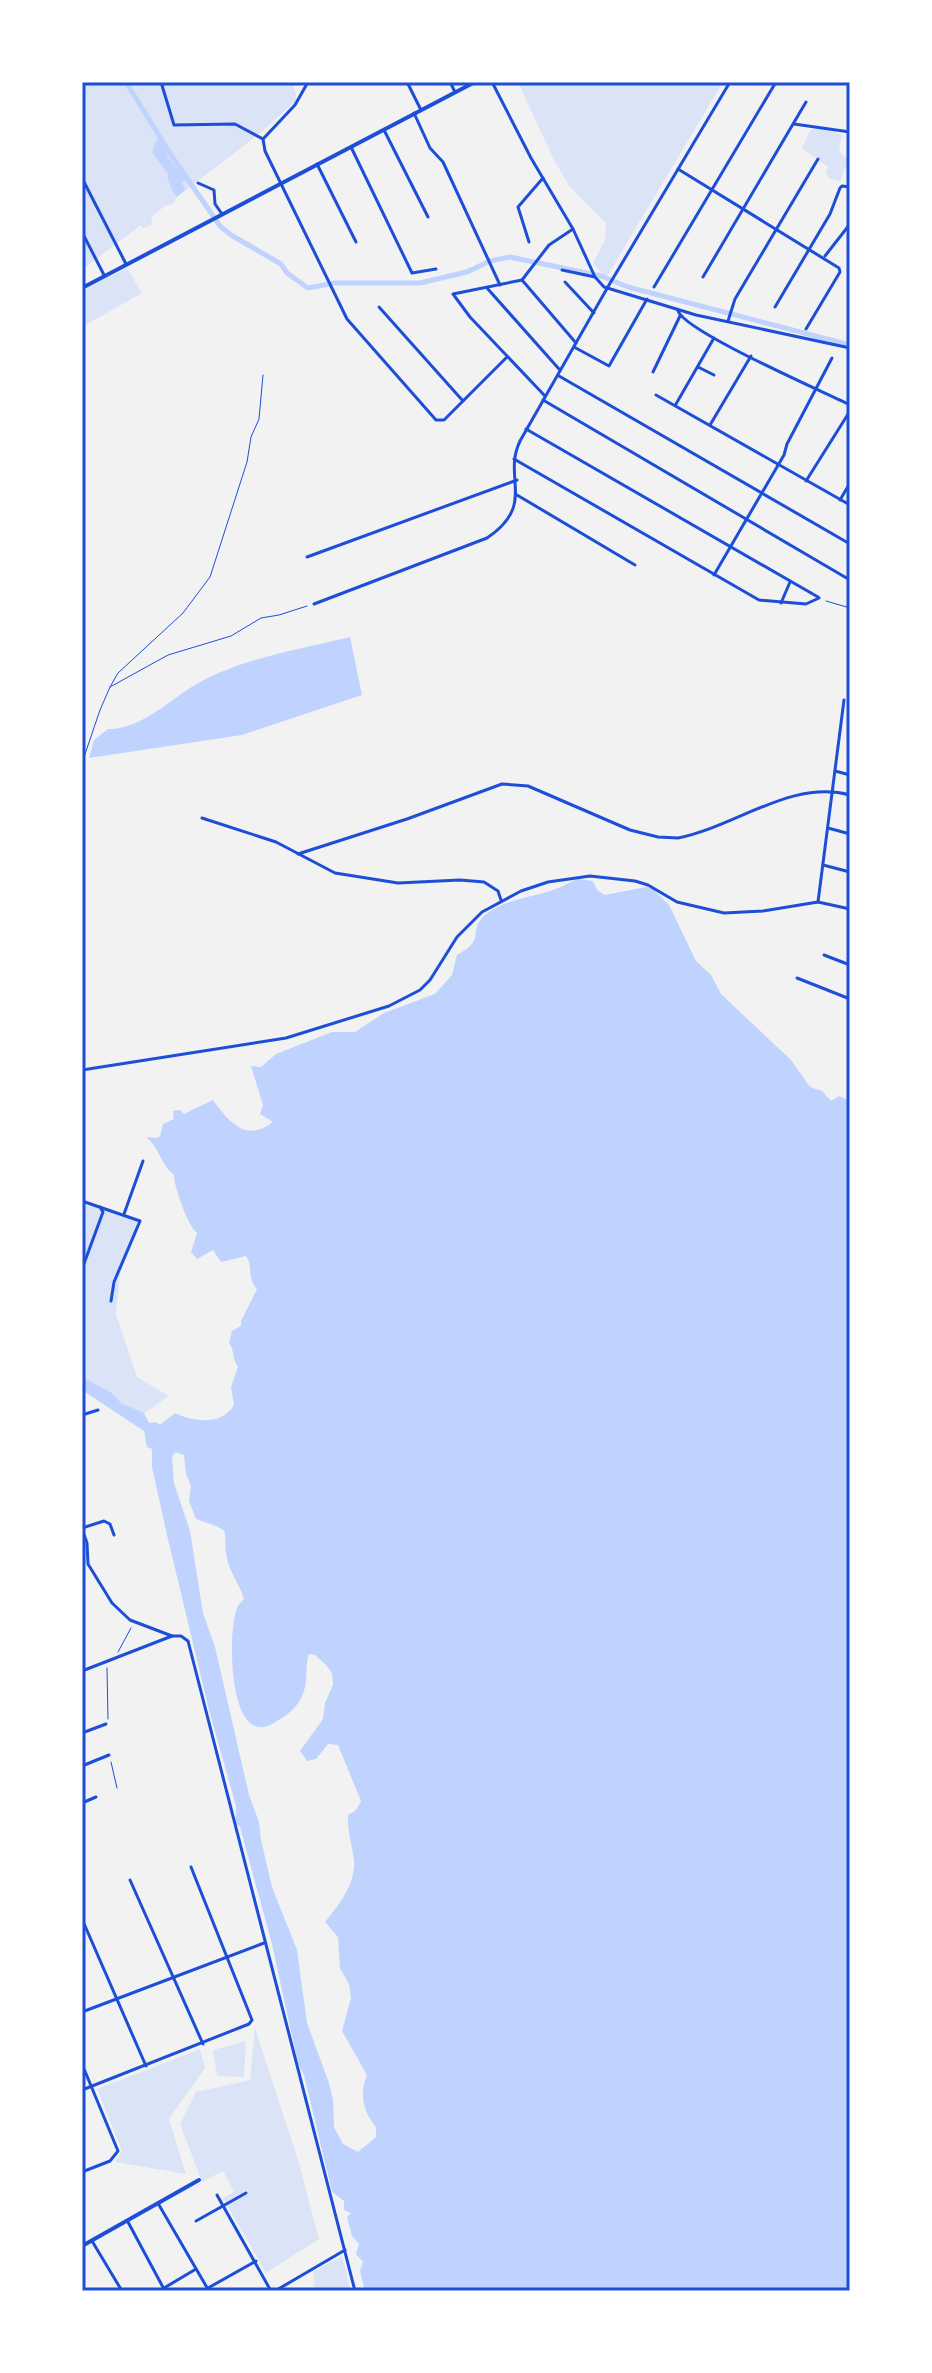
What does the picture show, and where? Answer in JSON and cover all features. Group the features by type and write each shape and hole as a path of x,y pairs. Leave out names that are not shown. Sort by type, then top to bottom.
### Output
{"main road":[{"path":"82,286 475,82"},
{"path":"82,2246 199,2180"}],"street":[{"path":"161,82 174,125 235,124 263,139"},
{"path":"308,82 295,105 263,139 262,144 330,288 357,332 439,422 507,357"},
{"path":"407,82 421,110"},
{"path":"450,82 455,92"},
{"path":"492,82 573,229 600,285 675,308 850,348"},
{"path":"314,604 487,538 506,522 517,495 516,449 526,429 730,82"},
{"path":"654,287 776,82"},
{"path":"703,277 806,102"},
{"path":"414,113 430,148 443,162 500,285"},
{"path":"792,123 850,132"},
{"path":"384,130 428,217"},
{"path":"351,147 412,273 436,269"},
{"path":"728,321 735,299 818,159"},
{"path":"317,164 356,242"},
{"path":"678,169 839,268 840,272 806,329"},
{"path":"82,178 127,264"},
{"path":"529,242 518,207 543,178"},
{"path":"198,183 204,183 214,190 215,204 221,215"},
{"path":"775,307 834,206 840,188 850,187"},
{"path":"824,257 850,224"},
{"path":"573,229 549,245 522,280 453,294 544,398 746,521 850,580"},
{"path":"82,232 105,276"},
{"path":"562,270 595,277"},
{"path":"522,280 575,345 609,366 647,299"},
{"path":"565,282 594,313"},
{"path":"487,288 561,370"},
{"path":"379,307 463,401"},
{"path":"675,308 680,316 714,338 850,408 806,481"},
{"path":"653,372 680,316"},
{"path":"675,405 714,338"},
{"path":"710,426 751,356"},
{"path":"714,575 777,465 832,358"},
{"path":"698,367 714,375"},
{"path":"558,376 850,544"},
{"path":"656,395 850,505"},
{"path":"842,423 850,428"},
{"path":"526,429 820,599"},
{"path":"514,459 759,600 806,604 820,599"},
{"path":"307,557 517,480"},
{"path":"840,500 850,483"},
{"path":"517,495 635,565"},
{"path":"781,603 790,582"},
{"path":"818,902 844,700"},
{"path":"835,771 850,775"},
{"path":"298,854 502,784 528,786 630,830 678,838 795,796 833,791 850,795"},
{"path":"202,818 276,842 335,873 398,883 484,882 498,891 501,900"},
{"path":"828,828 850,834"},
{"path":"823,865 850,872"},
{"path":"82,1070 286,1038 389,1006 420,990 430,980 468,924 501,900 548,882 590,876 648,885 677,902 724,913 763,911 818,902 850,909"},
{"path":"824,955 850,965"},
{"path":"797,978 850,999"},
{"path":"124,1214 143,1161"},
{"path":"82,1201 140,1221 114,1282 111,1301"},
{"path":"82,1269 103,1212 100,1207"},
{"path":"82,1415 98,1410"},
{"path":"114,1535 110,1524 104,1521 82,1528 87,1543 88,1564 112,1603 126,1618 188,1641 355,2291"},
{"path":"82,1565 88,1564"},
{"path":"82,1671 172,1636"},
{"path":"82,1733 106,1724"},
{"path":"82,1766 109,1755"},
{"path":"82,1803 96,1797"},
{"path":"82,2090 203,2044 252,2020 252,2013 226,1958 191,1867"},
{"path":"130,1880 203,2044"},
{"path":"82,1919 146,2066"},
{"path":"82,2012 264,1943"},
{"path":"82,2064 118,2151 110,2161 82,2172"},
{"path":"196,2221 246,2193"},
{"path":"217,2195 273,2291 345,2250"},
{"path":"159,2205 209,2290 256,2261"},
{"path":"128,2222 164,2290"},
{"path":"92,2241 122,2291"},
{"path":"159,2291 196,2269"}],"path":[{"path":"82,763 118,673 183,613 210,577 259,419 263,375"},
{"path":"820,599 850,608"},
{"path":"110,687 168,655 231,636 261,618 314,604"},
{"path":"115,1658 134,1622"},
{"path":"105,1662 108,1675 106,1724"},
{"path":"109,1755 117,1788"}],"shaded area":[{"path":"82,82 293,82 297,100 259,134 177,197 173,204 151,217 153,224 143,228 141,225 82,270"},
{"path":"518,82 723,82 606,278 593,263 605,240 606,223 570,187"},
{"path":"811,129 830,130 842,135 839,150 843,156 850,157 850,166 844,169 840,181 830,179 826,173 828,167 802,148"},
{"path":"127,268 142,293 82,327 82,291"},
{"path":"82,1200 141,1223 120,1273 116,1314 137,1377 169,1396 144,1413 121,1403 111,1392 82,1377"},
{"path":"255,2028 299,2163 319,2239 266,2273 223,2198 234,2192 223,2171 202,2182 180,2124 196,2092 250,2080"},
{"path":"246,2041 244,2077 217,2076 213,2050"},
{"path":"200,2049 205,2068 169,2119 186,2174 115,2162 122,2151 97,2089"},
{"path":"342,2256 351,2291 315,2291 313,2272"}],"water":[{"path":"157,140 161,141 168,157 185,179 182,183 185,190 177,197 167,177 169,175 152,152"},
{"path":"350,637 362,695 242,735 89,758 94,740 108,729 140,721 208,678 267,656"},
{"path":"578,879 593,881 597,890 605,895 646,887 653,889 669,905 696,961 711,975 721,994 791,1060 810,1087 822,1091 831,1101 839,1096 850,1099 850,2291 367,2291 364,2288 360,2271 363,2262 356,2254 359,2244 352,2236 347,2217 351,2213 344,2210 344,2201 332,2192 304,2075 298,2064 272,1944 240,1827 236,1824 236,1806 209,1710 167,1535 152,1467 152,1449 147,1447 144,1431 82,1390 82,1377 111,1392 121,1403 144,1413 149,1423 160,1425 175,1413 199,1420 215,1419 229,1412 234,1405 231,1387 238,1367 229,1343 232,1331 241,1326 257,1289 248,1260 246,1256 221,1262 213,1250 197,1259 191,1252 197,1233 182,1206 174,1175 146,1137 160,1136 163,1124 174,1119 173,1111 180,1110 184,1114 213,1100 225,1116 239,1127 254,1131 263,1128 273,1122 260,1114 263,1105 251,1066 261,1067 276,1054 332,1032 355,1032 384,1013 435,994 452,975 457,955 471,945 484,916 511,901 551,891","holes":["175,1452 184,1455 191,1486 189,1501 196,1519 225,1533 228,1563 244,1599 234,1621 232,1664 240,1707 249,1721 261,1727 277,1721 294,1708 304,1691 309,1654 315,1655 332,1673 333,1685 325,1703 323,1719 300,1751 307,1761 316,1759 328,1744 338,1745 361,1801 356,1810 348,1815 354,1860 352,1877 341,1901 325,1922 338,1937 340,1968 349,1984 351,1998 342,2031 367,2075 363,2089 364,2102 376,2127 376,2137 358,2152 343,2144 334,2127 329,2083 307,2023 297,1950 272,1887 215,1647 203,1613 190,1531 174,1483 172,1457"]}],"waterway":[{"path":"126,82 220,226 281,264 287,273 308,288 334,283 420,283 467,272 490,261 510,257 601,276 628,287 850,345"}]}
